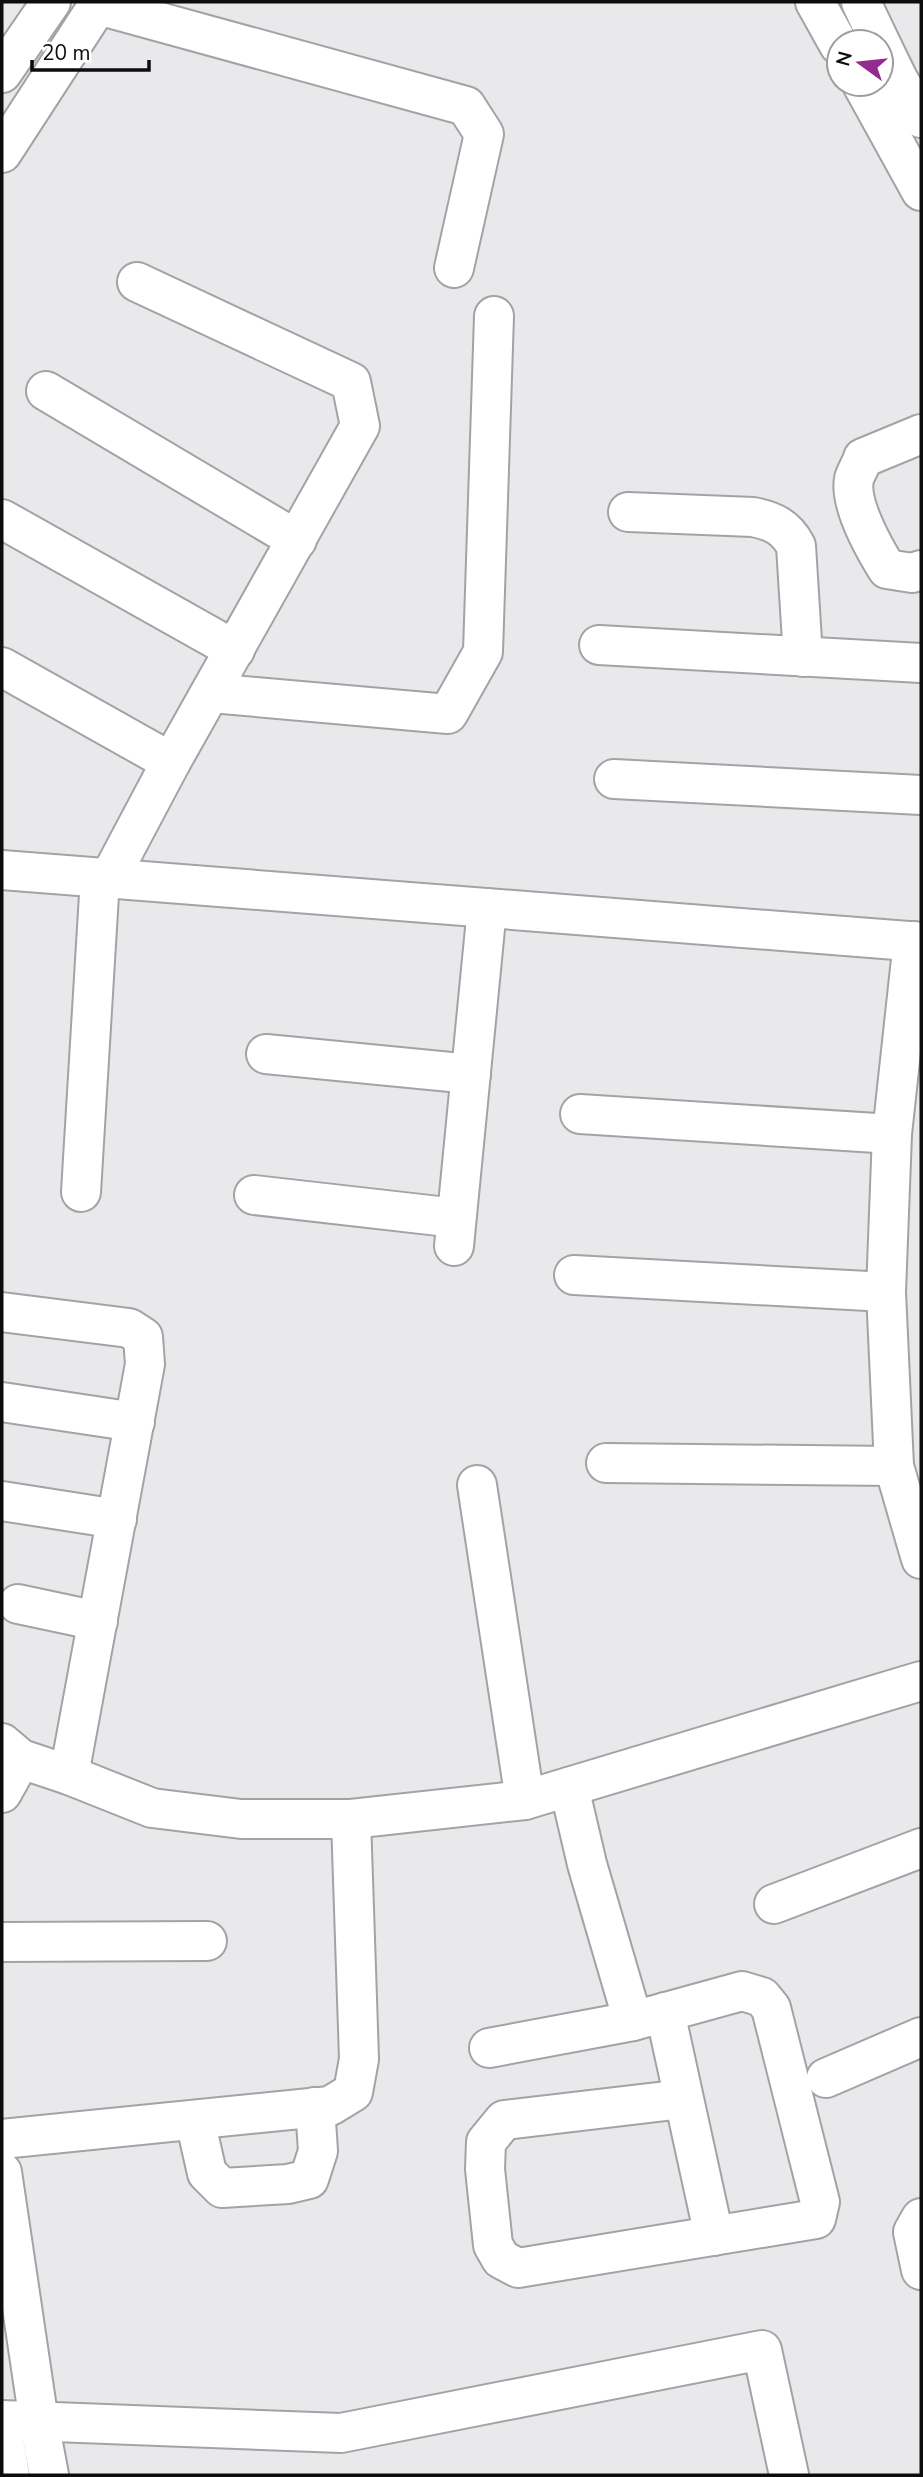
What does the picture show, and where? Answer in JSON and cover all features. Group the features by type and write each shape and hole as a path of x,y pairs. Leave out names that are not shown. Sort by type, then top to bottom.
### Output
{"street":[{"path":"2,73 51,2"},
{"path":"815,2 830,28"},
{"path":"861,2 874,28"},
{"path":"2,153 99,3 466,106 484,134 454,268"},
{"path":"895,68 919,110"},
{"path":"870,98 921,191"},
{"path":"81,1192 105,878 360,426 351,382 137,282"},
{"path":"211,693 448,714 483,652 494,316"},
{"path":"47,391 297,540"},
{"path":"921,435 863,458 854,480 855,500 873,546 887,569 912,573 921,570"},
{"path":"628,512 753,517 767,520 790,534 796,546 803,657"},
{"path":"2,519 235,650"},
{"path":"598,645 921,663"},
{"path":"2,667 172,762"},
{"path":"614,779 921,795"},
{"path":"2,870 917,942 892,1134 886,1292 894,1466 921,1559"},
{"path":"254,1195 455,1232 487,908"},
{"path":"266,1054 471,1074"},
{"path":"580,1114 892,1134"},
{"path":"574,1275 886,1292"},
{"path":"2,1312 130,1328 143,1337 145,1364 69,1775"},
{"path":"2,1402 135,1422"},
{"path":"606,1463 894,1466"},
{"path":"477,1486 526,1800"},
{"path":"2,1501 117,1518"},
{"path":"18,1604 98,1621"},
{"path":"2,1793 12,1751 152,1808 241,1819 351,1819 526,1800 921,1681"},
{"path":"569,1787 587,1864 683,2099 714,2236"},
{"path":"2,2139 330,2106 353,2092 359,2059 351,1819"},
{"path":"774,1905 921,1848"},
{"path":"2,1942 207,1941"},
{"path":"489,2048 649,2016 742,1991 762,1997 771,2008 820,2202 816,2219 518,2268 501,2259 493,2245 485,2169 486,2141 504,2120 683,2099"},
{"path":"826,2078 921,2036"},
{"path":"195,2120 207,2173 222,2188 288,2184 309,2179 318,2151 315,2107"},
{"path":"2,2172 39,2422 50,2475"},
{"path":"921,2218 913,2232 921,2270"},
{"path":"2,2420 341,2433 762,2350 789,2475"},
{"path":"2,2427 10,2475"}]}
